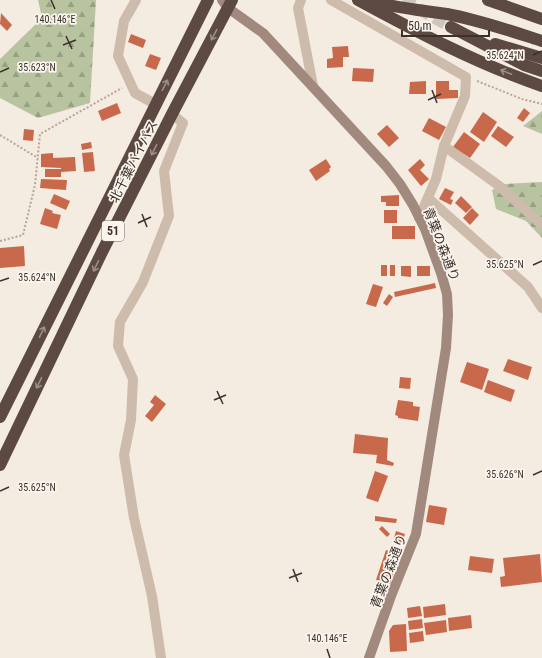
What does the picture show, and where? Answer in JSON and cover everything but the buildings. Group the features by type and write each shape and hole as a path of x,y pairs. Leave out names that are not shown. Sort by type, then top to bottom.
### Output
{"highway":[{"name":"北千葉バイパス","path":"0,418 208,0"},
{"path":"358,0 405,26 476,60 542,86"},
{"path":"367,0 385,5 471,19 542,41"},
{"path":"488,0 542,19"},
{"name":"北千葉バイパス","path":"0,465 102,252 227,3"},
{"path":"451,27 524,65 542,71"},
{"path":"478,40 512,48 542,58"}],"street":[{"path":"136,0 124,21 118,56 135,93 155,104"},
{"path":"301,0 298,8 313,86"},
{"path":"331,0 466,77 465,96 444,146 436,179 419,218"},
{"name":"青葉の森通り","path":"227,3 263,33 386,166 400,184 419,218 432,248 447,294 448,316 446,348 416,534 391,596 369,658"},
{"path":"160,658 152,596 134,518 124,455 131,420 133,379 118,346 120,322 143,282 169,216 164,170 183,123 172,114"},
{"path":"444,146 498,184 542,225"},
{"path":"428,198 528,287 542,308"}],"path":[{"path":"466,77 522,99 542,104"},
{"path":"0,241 23,235 35,186 40,134 130,84"},
{"path":"0,135 38,158"}],"green space":[{"path":"38,0 96,0 90,103 38,118 0,98 0,59 42,18"},
{"path":"542,111 542,134 523,126"},
{"path":"542,182 542,238 526,221 496,209 492,190 504,184"}],"tunnel":[{"path":"403,0 451,27"}]}
